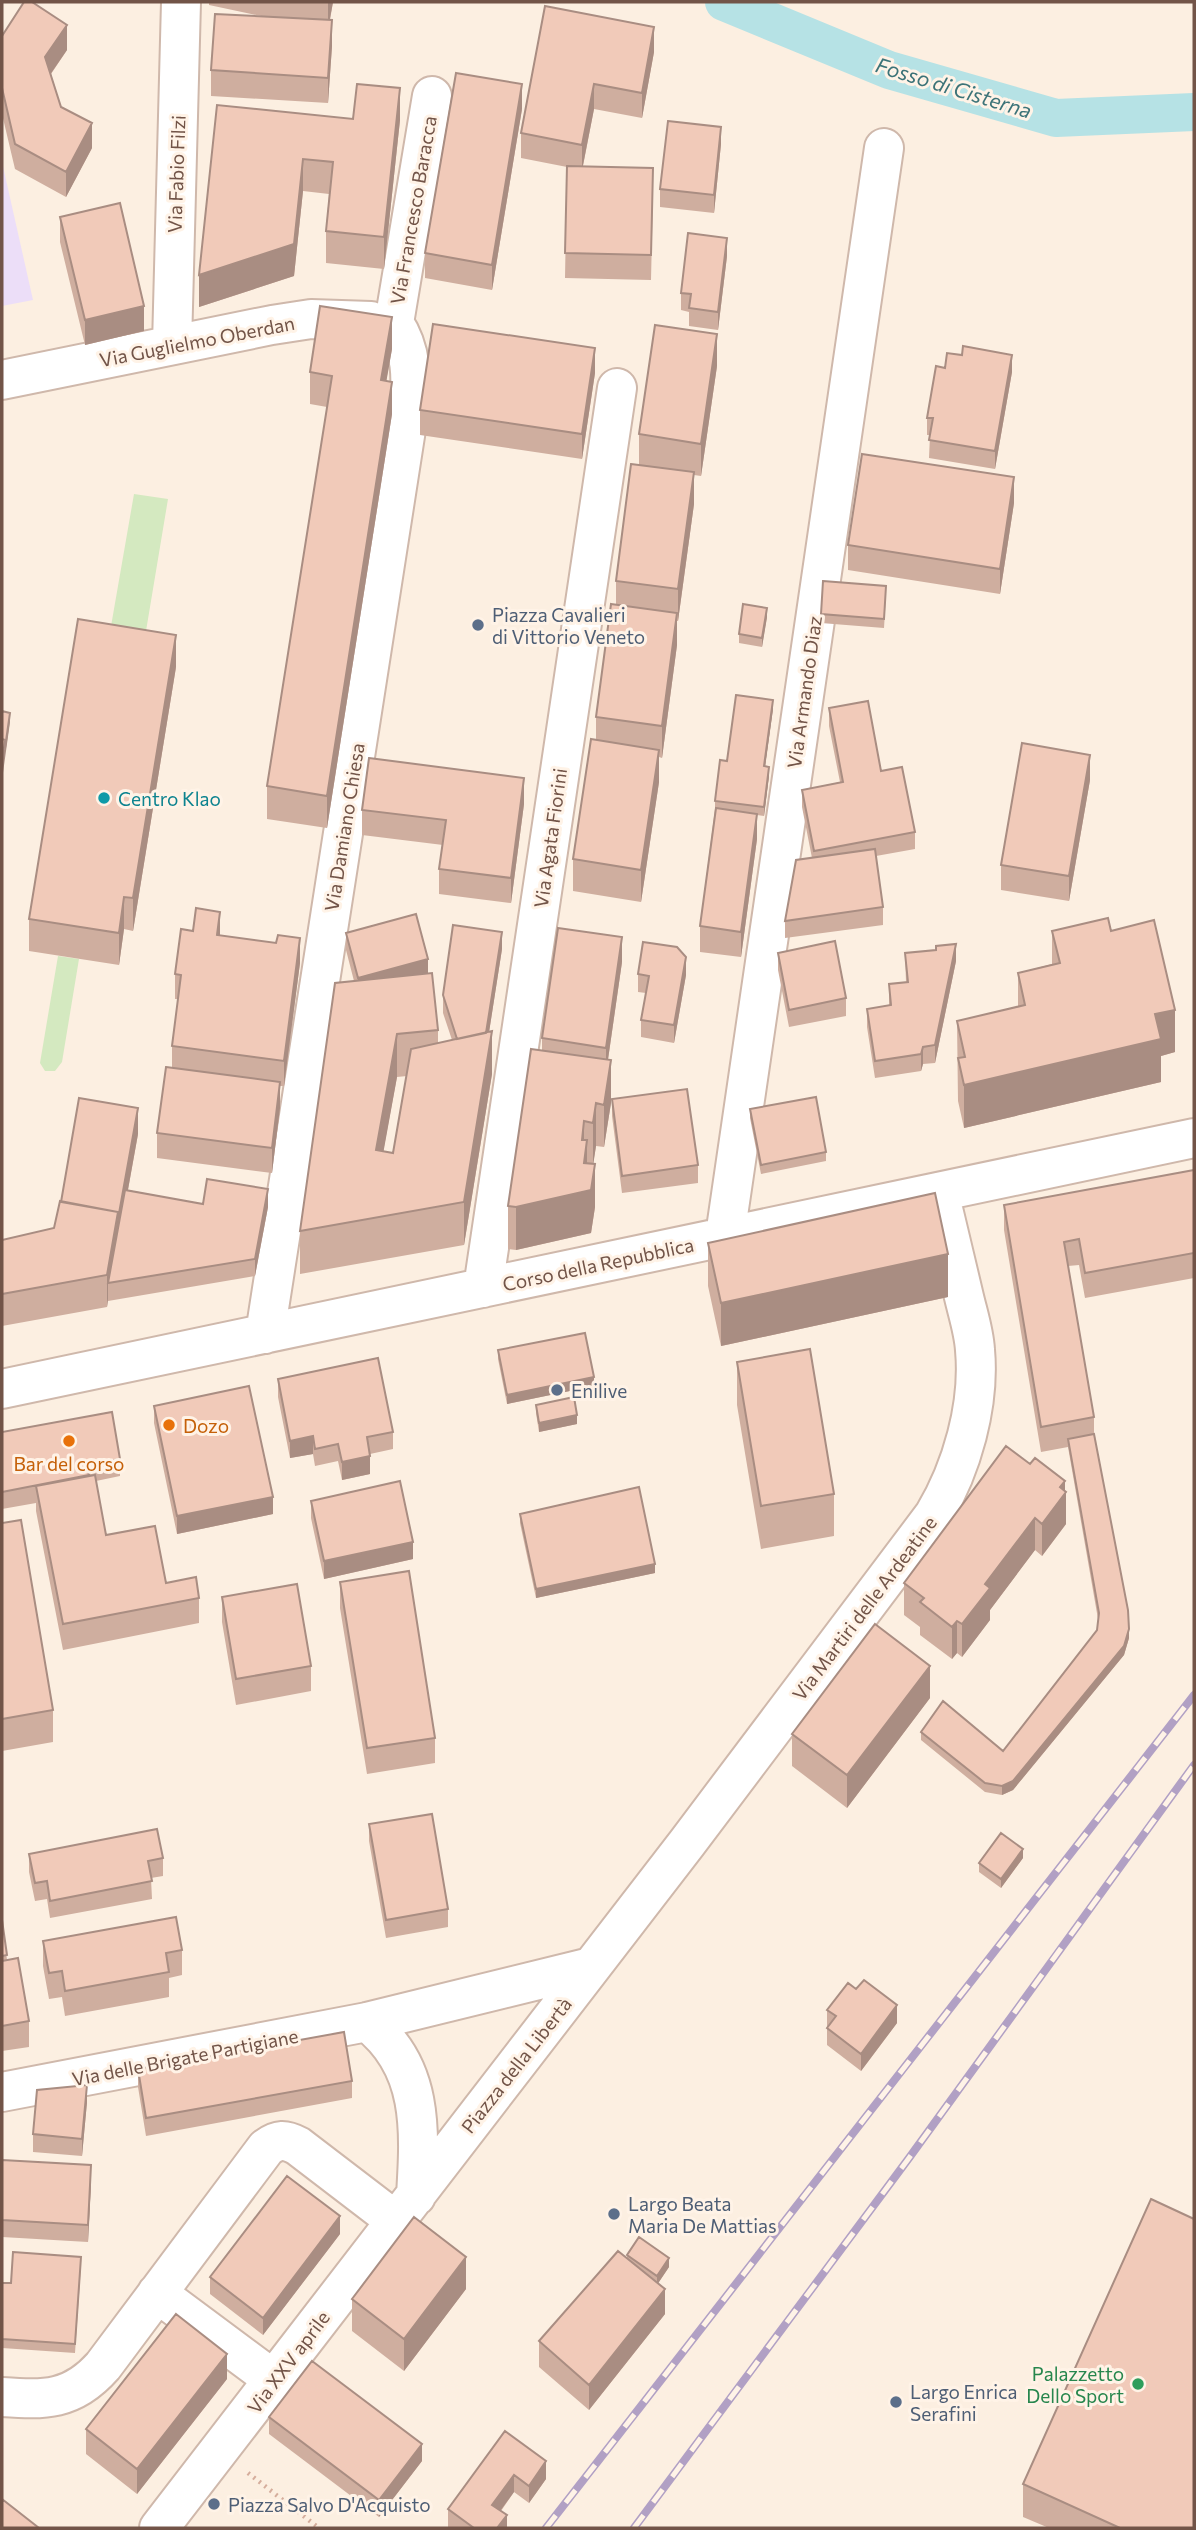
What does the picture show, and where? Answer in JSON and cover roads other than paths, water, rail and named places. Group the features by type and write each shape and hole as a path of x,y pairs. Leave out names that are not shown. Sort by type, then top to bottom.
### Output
{"street":[{"name":"Via Fabio Filzi","path":"172,345 181,2"},
{"name":"Via Francesco Baracca","path":"394,323 432,96"},
{"name":"Via Armando Diaz","path":"725,1237 884,148"},
{"name":"Via Guglielmo Oberdan","path":"2,380 311,319 394,323"},
{"name":"Via Damiano Chiesa","path":"265,1335 409,410 411,367 403,339 394,323"},
{"name":"Via Agata Fiorini","path":"483,1288 617,388"},
{"name":"Corso della Repubblica","path":"2,1389 1194,1138"},
{"name":"Via Martiri delle Ardeatine","path":"591,1967 919,1536 943,1500 967,1431 976,1363 973,1334 939,1192"},
{"name":"Piazza della Libertà","path":"367,2021 591,1967"},
{"name":"Piazza della Libertà","path":"406,2209 591,1967"},
{"name":"Via delle Brigate Partigiane","path":"2,2092 367,2021"},
{"path":"2,2397 36,2399 60,2396 85,2385 103,2366 265,2148 274,2142 281,2140 298,2146 406,2209 418,2134 410,2080 394,2048 367,2021"},
{"name":"Via XXV aprile","path":"159,2528 406,2209"},
{"path":"157,2293 274,2380"}],"waterway":[{"name":"Fosso di Cisterna","path":"724,2 889,70 1056,118 1194,112"}],"railway":[{"path":"546,2528 1194,1695"},
{"path":"634,2528 909,2158 1194,1765"}],"place":[{"name":"Piazza Cavalieri di Vittorio Veneto","path":"478,625"},
{"name":"Centro Klao","path":"104,798"},
{"name":"Enilive","path":"557,1390"},
{"name":"Dozo","path":"169,1425"},
{"name":"Bar del corso","path":"69,1441"},
{"name":"Largo Beata Maria De Mattias","path":"614,2214"},
{"name":"Palazzetto Dello Sport","path":"1138,2384"},
{"name":"Largo Enrica Serafini","path":"896,2402"},
{"name":"Piazza Salvo D'Acquisto","path":"214,2504"}]}
